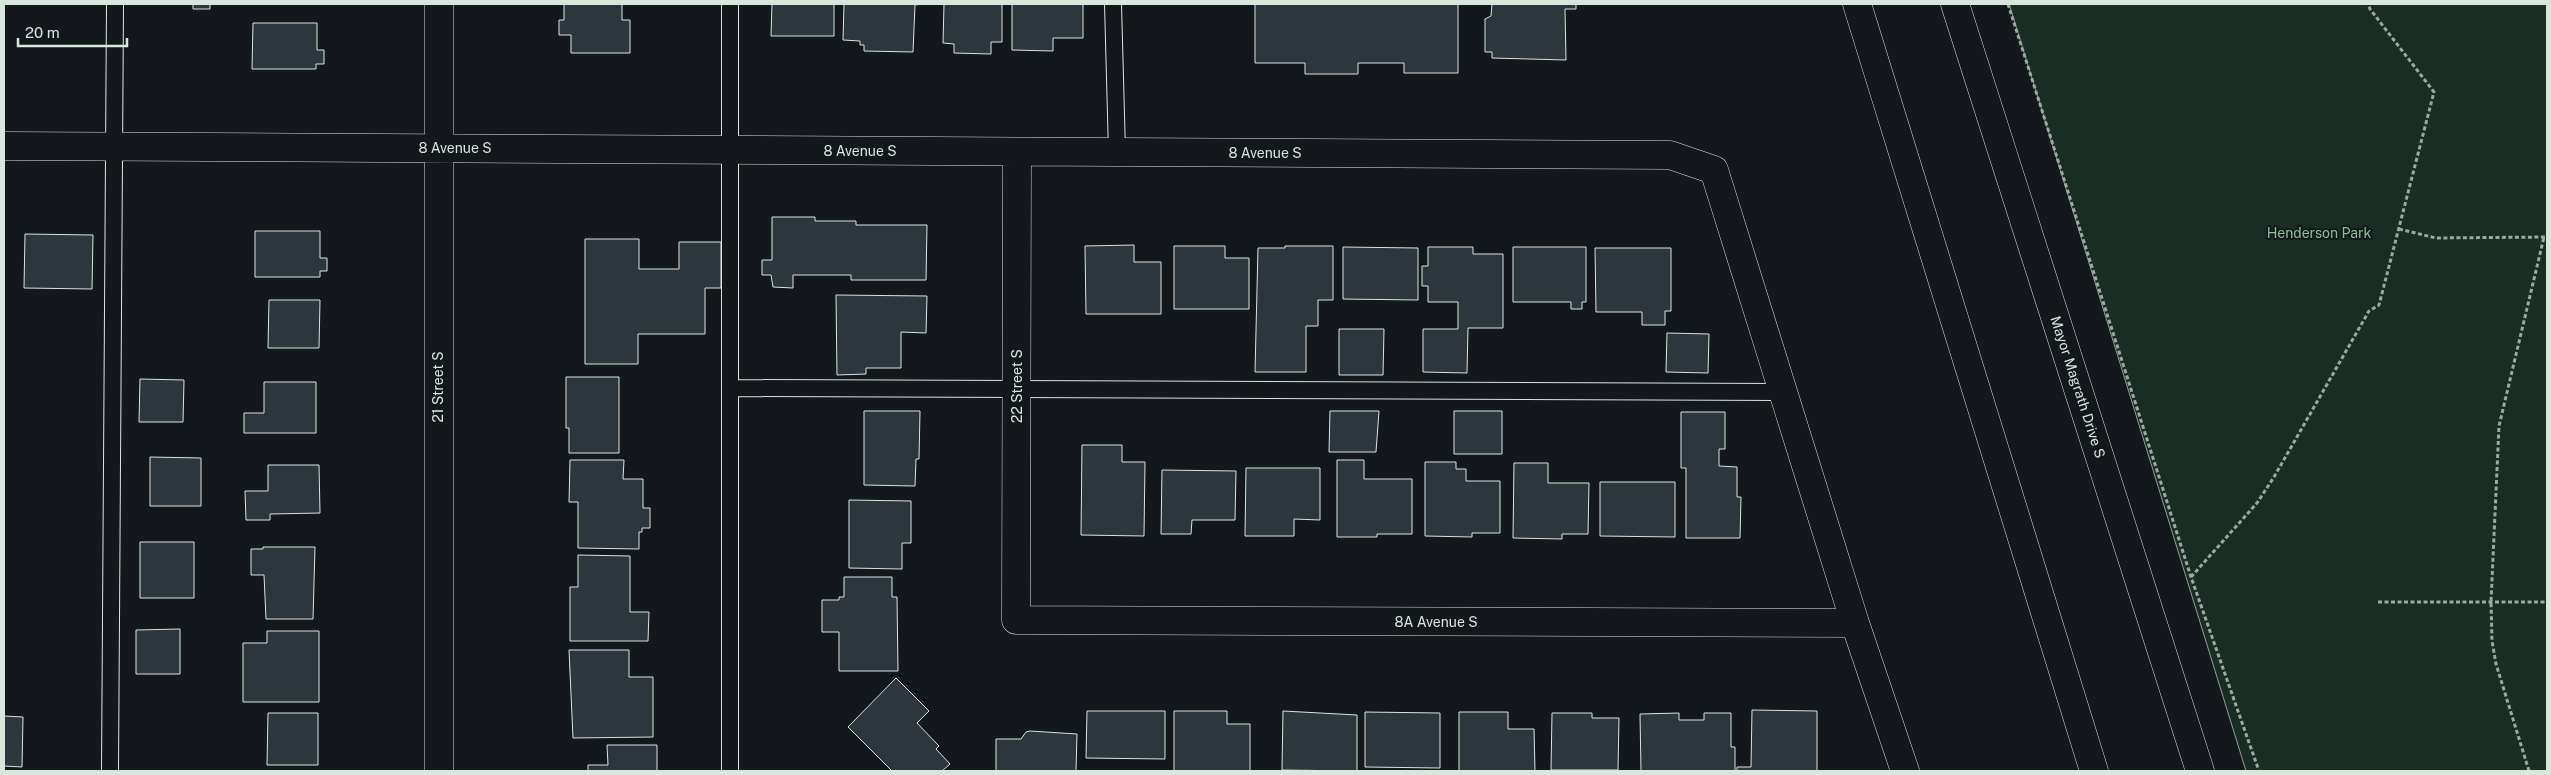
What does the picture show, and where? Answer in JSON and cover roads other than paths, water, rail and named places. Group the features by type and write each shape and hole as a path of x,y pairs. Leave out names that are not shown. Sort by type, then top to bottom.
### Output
{"street":[{"name":"21 Street S","path":"439,4 439,771"},
{"path":"1857,4 2094,771"},
{"name":"Mayor Magrath Drive S","path":"1956,4 2200,771"},
{"name":"8 Avenue S","path":"4,146 1670,155 1714,170 1783,392"},
{"name":"22 Street S","path":"1016,620 1017,152"},
{"path":"1783,392 1855,623 1905,771"},
{"name":"8A Avenue S","path":"1016,620 1855,623"}],"lane":[{"path":"110,771 116,146 115,4"},
{"path":"730,4 730,771"},
{"path":"1113,4 1117,152"},
{"path":"730,388 1783,392"}],"park label":[{"name":"Henderson Park","path":"2319,233"}]}
